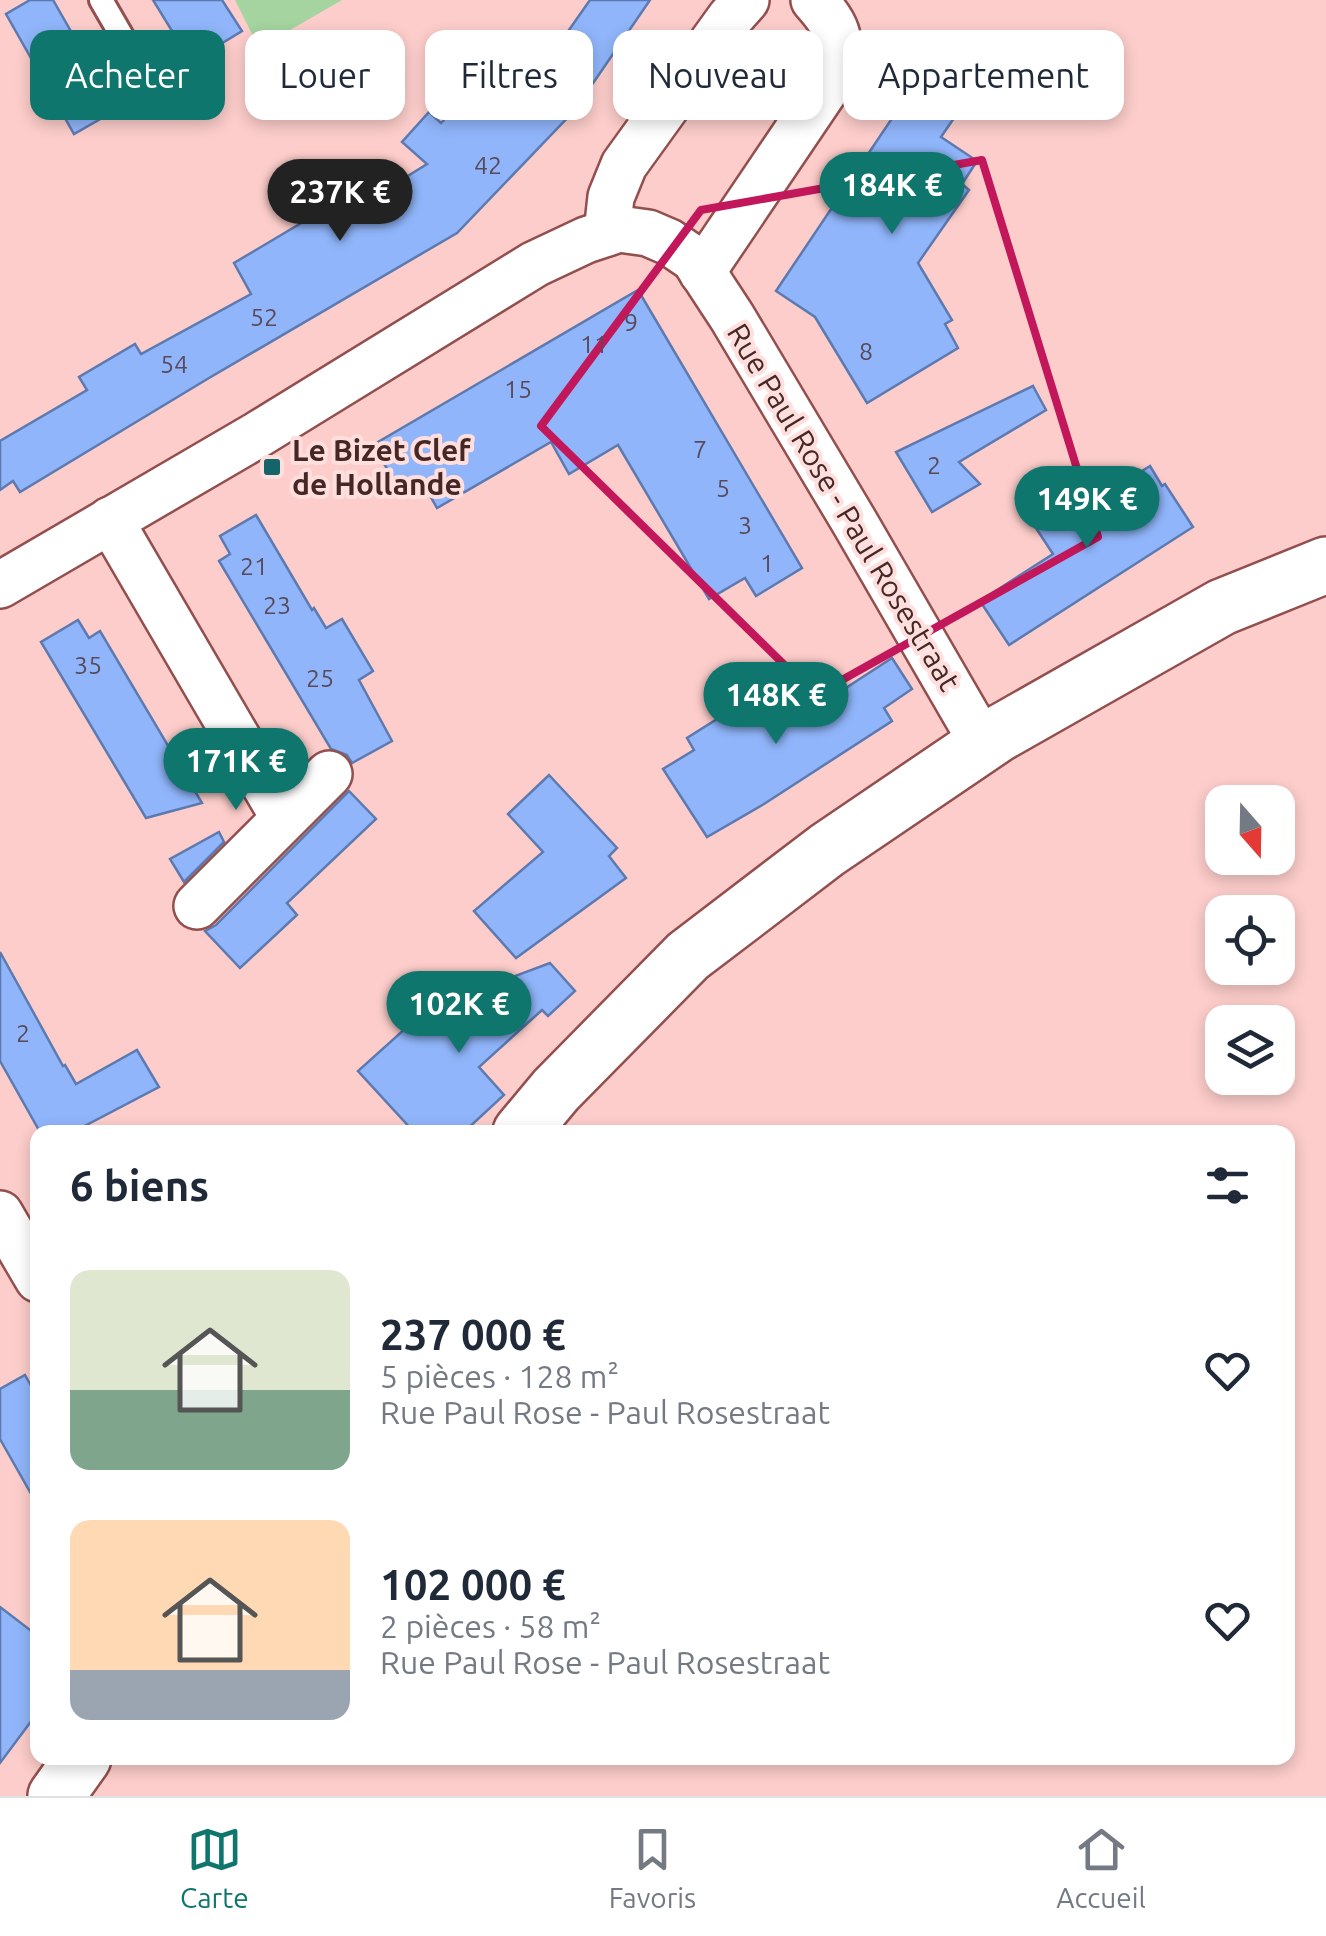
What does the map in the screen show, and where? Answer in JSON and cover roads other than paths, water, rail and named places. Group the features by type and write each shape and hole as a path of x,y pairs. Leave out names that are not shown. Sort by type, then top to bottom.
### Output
{"street":[{"path":"606,233 611,198 624,166 746,0"},
{"path":"702,272 833,78 839,55 838,34 814,0"},
{"name":"Rue Paul Rose - Paul Rosestraat","path":"0,585 257,435 536,264 619,229 648,232 694,258 983,744"},
{"path":"110,520 284,818"},
{"path":"526,1125 688,956 828,850 983,744 1222,607 1326,565"},
{"path":"197,906 328,774"},
{"path":"0,1214 30,1265"},
{"path":"56,1796 79,1765"}],"lane":[{"path":"102,0 119,30"}],"place":[{"name":"Le Bizet Clef de Hollande","path":"272,467"}]}
